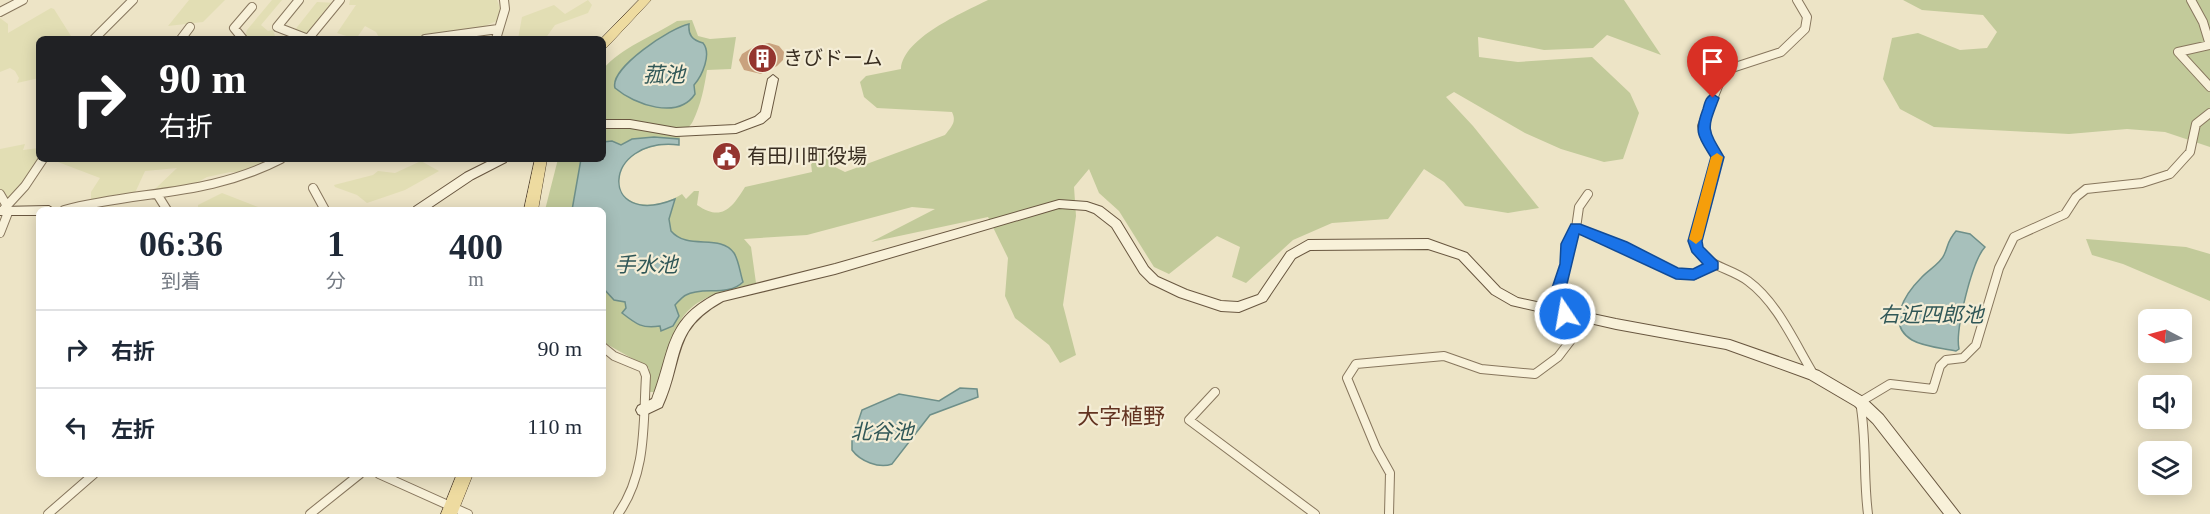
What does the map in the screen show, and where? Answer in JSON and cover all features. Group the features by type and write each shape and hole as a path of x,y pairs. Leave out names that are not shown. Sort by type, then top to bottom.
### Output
{"main road":[{"path":"606,41 645,0"},
{"path":"532,207 539,162"},
{"path":"450,511 464,477"}],"street":[{"path":"0,12 23,0"},
{"path":"97,36 133,0"},
{"path":"299,0 277,27 300,36"},
{"path":"310,36 340,0"},
{"path":"497,36 505,9 504,0"},
{"path":"1797,0 1807,17 1805,29 1781,52 1729,69 1721,80 1705,117 1704,135 1717,157 1695,241 1696,249 1713,265 1754,286 1814,375"},
{"path":"2191,0 2203,22 2210,45 2178,52 2210,87"},
{"path":"241,36 234,27 252,7"},
{"path":"183,36 190,27"},
{"path":"447,36 498,29"},
{"path":"606,124 630,124 676,132 736,129 759,120 766,114 773,79"},
{"path":"1860,402 1890,384 1933,389 1940,366 1946,360 1963,358 1976,345 1999,268 2014,237 2065,214 2076,197 2086,189 2142,183 2170,174 2190,152 2191,134 2196,124 2210,113"},
{"path":"4,210 25,186 41,162"},
{"path":"81,207 233,180 274,162"},
{"path":"422,207 469,176 496,162"},
{"path":"313,188 323,207"},
{"path":"0,194 4,210 0,233"},
{"path":"157,194 165,207"},
{"path":"1389,514 1392,507 1390,473 1376,448 1347,378 1356,364 1444,356 1481,369 1535,375 1557,358 1572,339 1573,333 1565,314 1559,288 1567,264 1568,244 1576,228 1579,207 1588,194"},
{"path":"643,410 657,403 681,330 693,312 720,297 835,269 1059,204 1087,206 1098,210 1116,224 1144,270 1154,280 1183,294 1221,306 1239,307 1262,298 1291,255 1308,245 1422,243 1445,248 1463,256 1496,291 1507,298 1565,314 1726,344 1814,375 1860,402 1878,419 1953,514"},
{"path":"4,210 36,210"},
{"path":"1576,228 1622,246 1676,273 1694,275 1713,265"},
{"path":"606,349 614,356 643,368 646,376 637,477 629,498 618,514"},
{"path":"1215,392 1189,420 1315,514"},
{"path":"1860,402 1866,433 1864,485 1868,514"},
{"path":"48,514 91,477"},
{"path":"310,514 356,477"},
{"path":"384,477 450,511 468,514"}],"shaded area":[{"path":"189,0 225,0 203,22 168,26"},
{"path":"272,0 282,0 261,25 268,31 273,30 275,36 245,36 247,30"},
{"path":"350,0 497,0 500,8 497,21 477,29 427,36 378,36 376,32 365,26 358,36 346,36 337,33 356,5 349,5"},
{"path":"588,0 592,5 588,13 555,25 547,36 519,36 522,17 554,5 565,14"},
{"path":"317,2 336,3 309,36 294,31"},
{"path":"51,8 54,9 71,36 36,36 36,79 17,83 19,78 15,71 10,68 0,72 0,18 8,24 8,33"},
{"path":"25,144 23,150 36,148 37,162 25,182 8,202 0,190 0,149"},
{"path":"58,162 264,162 249,173 230,172 207,177 193,185 154,190 177,168 145,171 134,195 91,201 91,192 100,178"},
{"path":"419,162 439,171 405,190 367,203 357,195 334,185 373,175 378,171 395,173"},
{"path":"222,193 258,207 198,207"}],"green space":[{"path":"988,0 1624,0 1661,55 1607,35 1593,48 1544,50 1478,37 1479,57 1518,62 1592,57 1630,93 1639,113 1623,159 1604,162 1561,149 1525,133 1454,92 1446,97 1473,126 1539,208 1508,213 1465,206 1444,182 1424,169 1388,219 1332,223 1293,240 1246,283 1232,277 1240,247 1217,236 1169,274 1154,267 1119,211 1099,193 1089,169 1074,187 1076,216 1063,305 1076,355 1060,363 1049,345 1015,318 1005,296 1008,258 988,217 871,242 935,209 912,207 807,235 744,239 751,247 756,283 705,299 684,315 673,335 655,392 649,392 649,368 606,344 606,207 546,207 557,162 606,162 606,66 628,49 677,21 692,20 698,36 710,39 736,37 731,69 707,70 698,109 693,121 680,137 679,145 659,145 640,152 625,164 617,182 621,192 635,203 654,204 682,194 686,199 694,191 699,191 697,205 706,210 720,212 736,201 745,187 812,172 809,148 815,146 837,150 835,167 845,172 945,135 954,122 952,112 877,108 864,97 860,82 866,76 901,69 904,58 912,47 950,19"},
{"path":"1903,0 2210,0 2210,147 2165,132 2127,129 2069,134 1934,127 1900,109 1883,79 1892,38 1918,33 1960,50 1987,48 1997,32 1983,15 1922,10"},
{"path":"2086,239 2186,247 2210,254 2210,301 2123,264 2092,255"}],"water":[{"name":"菰池","path":"689,24 691,36 703,43 707,53 703,71 694,85 695,94 688,102 667,108 656,107 634,100 615,88 616,80 631,60 669,32"},
{"name":"手水池","path":"654,137 679,139 679,145 653,146 635,154 623,166 619,180 622,193 632,202 650,205 675,199 669,219 671,231 686,240 721,244 728,247 736,256 743,282 730,289 692,292 685,296 675,305 679,316 673,326 661,331 660,326 644,326 635,323 622,313 626,308 625,302 614,300 606,291 606,207 573,207 580,162 606,162 606,142 612,141 621,145 632,139"},
{"name":"右近四郎池","path":"1956,231 1970,234 1985,247 1970,280 1960,327 1959,349 1956,351 1928,346 1912,340 1900,326 1899,317 1909,292 1942,258"},
{"name":"北谷池","path":"960,388 977,389 978,397 930,415 892,464 870,463 860,458 852,450 852,440 862,410 899,394 939,401"}],"building":[{"name":"きびドーム","path":"769,43 779,46 784,52 783,60 777,66 761,74 744,70 739,60 742,54 755,46"}],"slow traffic":[{"path":"1696,239 1700,216 1717,157"}],"place":[{"name":"きびドーム","path":"762,58"},
{"name":"有田川町役場","path":"726,156"}],"district":[{"name":"大字植野","path":"1121,416"}],"route":[{"path":"1565,314 1559,294 1560,280 1567,264 1568,244 1576,228 1622,246 1676,273 1694,275 1713,265 1705,260 1696,249 1695,241 1717,157 1715,150 1704,135 1702,126 1713,98"}]}
